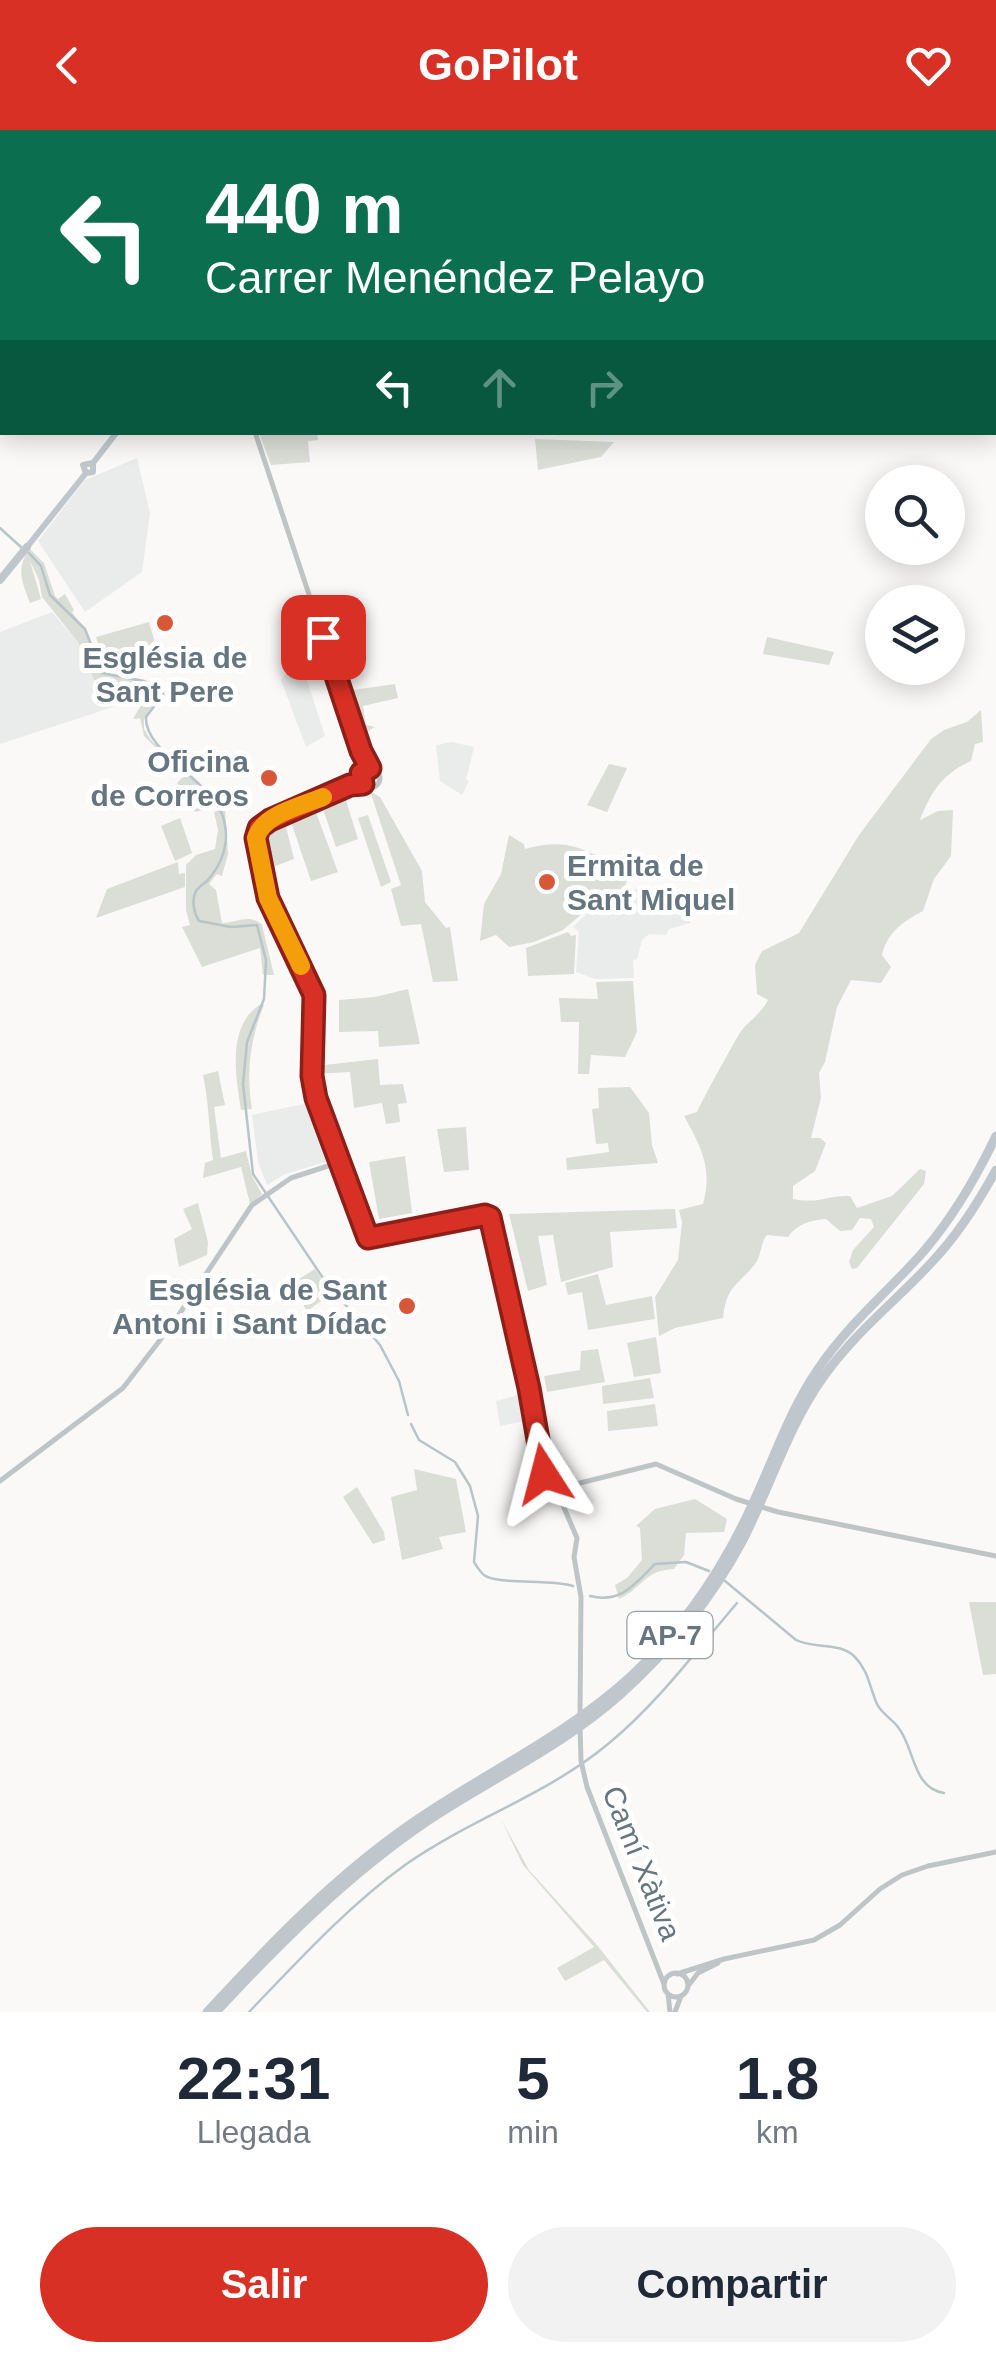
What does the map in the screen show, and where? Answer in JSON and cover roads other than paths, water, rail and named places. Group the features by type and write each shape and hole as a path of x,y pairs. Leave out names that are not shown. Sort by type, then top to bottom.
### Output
{"highway":[{"path":"0,580 24,551"},
{"name":"AP-7","path":"207,2012 282,1932 338,1880 417,1820 588,1712 664,1643 711,1582 732,1546 788,1421 819,1367 940,1230 971,1186 996,1136"},
{"name":"AP-7","path":"216,2012 294,1929 369,1864 434,1817 594,1716 669,1647 717,1585 734,1556 798,1416 824,1376 859,1334 942,1250 996,1170"}],"main road":[{"path":"24,551 86,473 84,465 93,463 116,435"}],"street":[{"path":"0,1480 118,1394 174,1322 243,1215 290,1178 340,1162 316,1098 312,1076 314,995 268,898 256,827 364,775 361,751 256,435"},
{"name":"Camí Xàtiva","path":"340,1162 368,1238 489,1216 529,1388 544,1474 556,1489 576,1536 574,1557 580,1590 580,1756 584,1778 606,1842 659,1966 672,2012"},
{"path":"556,1489 654,1464 736,1499 778,1512 996,1556"},
{"path":"664,1984 675,1974 820,1937 908,1872 996,1852"},
{"path":"672,2012 702,1970 735,1957"},
{"name":"Camí Xàtiva","path":"659,1966 675,1974"},
{"path":"675,1974 686,1979 684,1992"},
{"path":"668,1994 684,1992"}],"waterway":[{"path":"0,528 22,548"},
{"path":"29,553 41,566 50,595 85,629 102,673 143,681 163,690 146,717 148,729 155,742 204,789 222,814 226,832 222,857 214,873 196,891 194,906 199,921 231,927 257,925 266,960 264,999 247,1042 243,1084 253,1174 325,1281 380,1345 399,1381 408,1415"},
{"path":"411,1424 419,1440 455,1462 470,1486 478,1516 474,1562 483,1574 500,1580 573,1586"},
{"path":"590,1596 619,1595 655,1564 686,1562 709,1571"},
{"path":"725,1581 796,1640 841,1649 854,1656 866,1673 879,1708 904,1736 920,1775 926,1784 944,1793"},
{"path":"249,2012 344,1916 405,1865 560,1778 608,1744 660,1694 737,1603"}],"place":[{"name":"Església de Sant Pere","path":"165,623"},
{"name":"Oficina de Correos","path":"269,778"},
{"name":"Ermita de Sant Miquel","path":"547,882"},
{"name":"Església de Sant Antoni i Sant Dídac","path":"407,1306"}]}
